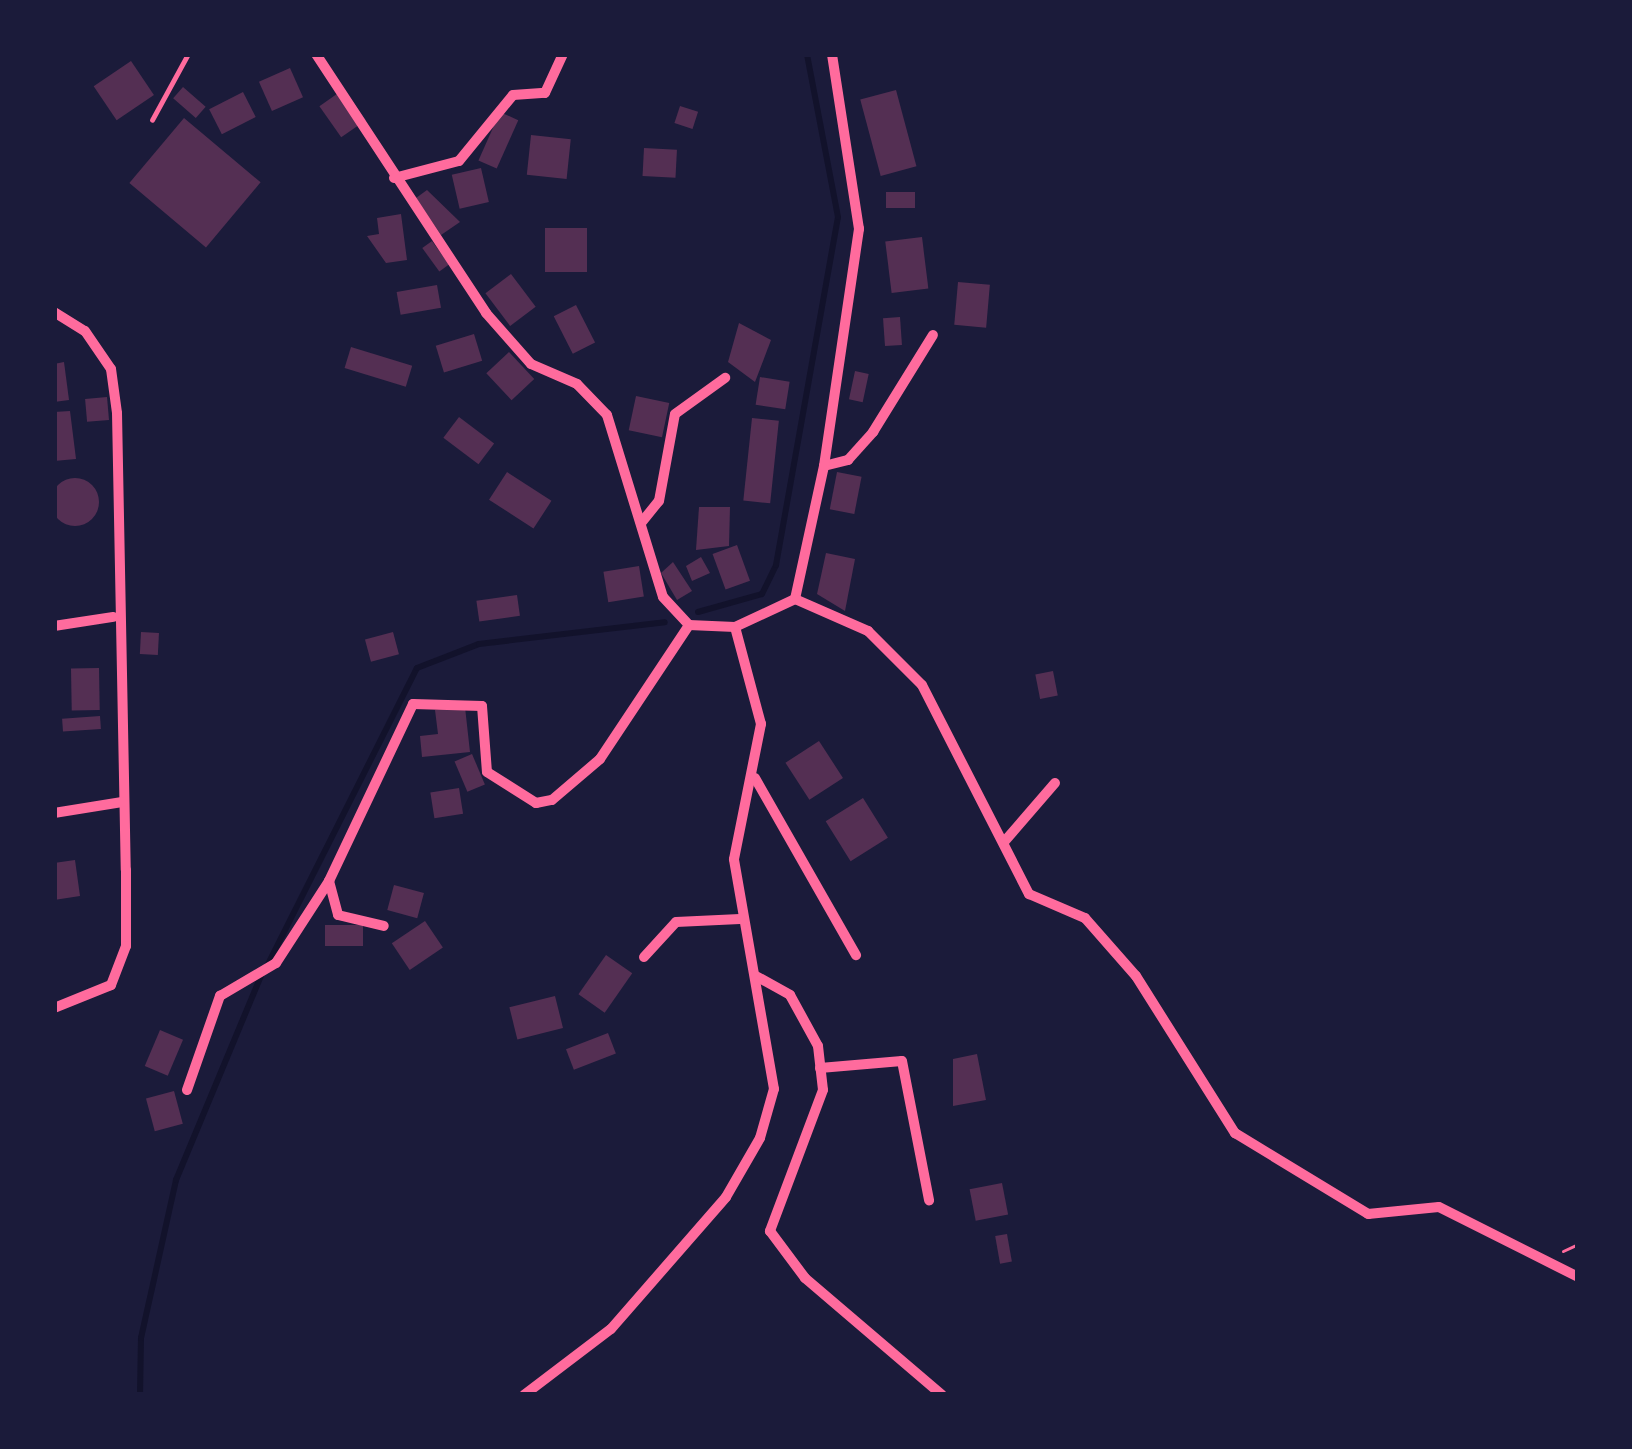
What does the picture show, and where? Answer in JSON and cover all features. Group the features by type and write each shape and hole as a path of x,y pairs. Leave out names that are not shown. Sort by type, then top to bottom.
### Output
{"street":[{"path":"316,54 394,178 531,364 578,384 607,415 664,597 689,625 735,628 795,599"},
{"path":"394,178 458,160 512,95 545,93 563,54"},
{"path":"795,599 824,466 859,229 832,54"},
{"path":"54,312 85,331 111,369 112,617 126,946 111,985 54,1008"},
{"path":"824,466 848,460 873,432 933,334"},
{"path":"641,523 659,501 675,414 725,378"},
{"path":"795,599 868,632 922,685 1029,894 1085,918 1136,976 1235,1133 1368,1214 1439,1207 1578,1277"},
{"path":"54,626 112,617"},
{"path":"187,1090 220,996 250,972 276,963 329,881 412,704 482,706 487,772 552,800 600,759 689,625"},
{"path":"524,1395 611,1330 726,1197 760,1138 774,1089 756,976 740,919 734,859 761,724 735,628"},
{"path":"753,775 856,955"},
{"path":"1004,842 1055,783"},
{"path":"54,813 122,802"},
{"path":"329,881 338,916 384,926"},
{"path":"644,957 676,922 740,919"},
{"path":"756,976 790,995 820,1067 823,1090 770,1231 805,1278 942,1395"},
{"path":"820,1067 902,1061 928,1200"}],"lane":[{"path":"152,120 188,54"}],"building":[{"path":"131,61 154,95 117,120 94,86"},
{"path":"290,68 303,97 272,111 259,82"},
{"path":"183,87 206,107 196,118 173,98"},
{"path":"344,89 366,120 341,137 319,106"},
{"path":"896,90 916,166 881,176 860,100"},
{"path":"243,92 256,117 222,134 209,109"},
{"path":"680,106 698,112 693,129 674,123"},
{"path":"500,112 518,120 497,169 478,160"},
{"path":"184,118 261,182 206,247 129,183"},
{"path":"531,135 571,139 567,179 527,175"},
{"path":"644,148 677,150 675,178 643,176"},
{"path":"481,168 489,202 460,209 452,175"},
{"path":"427,190 460,222 441,235 416,198"},
{"path":"886,192 915,192 915,208 886,208"},
{"path":"401,214 407,260 386,263 367,236 379,234 377,218"},
{"path":"545,228 587,228 587,272 545,272"},
{"path":"922,237 928,289 892,293 885,242"},
{"path":"432,241 449,264 439,272 422,248"},
{"path":"511,274 536,307 510,326 485,293"},
{"path":"958,282 990,285 986,328 954,325"},
{"path":"437,285 441,308 401,315 397,292"},
{"path":"576,305 595,342 573,354 554,316"},
{"path":"900,317 902,345 885,346 883,318"},
{"path":"739,323 771,340 755,382 728,362"},
{"path":"474,334 482,361 444,372 436,346"},
{"path":"351,347 412,366 406,387 345,368"},
{"path":"509,352 534,379 512,400 486,373"},
{"path":"64,362 69,400 54,402 54,364"},
{"path":"855,371 869,374 863,402 849,399"},
{"path":"760,377 790,382 785,409 756,405"},
{"path":"636,396 669,403 662,437 629,430"},
{"path":"107,397 109,420 87,422 85,399"},
{"path":"70,411 76,459 54,461 54,412"},
{"path":"459,417 494,443 478,464 443,438"},
{"path":"752,418 779,421 770,503 743,501"},
{"path":"507,472 551,501 533,529 489,500"},
{"path":"837,472 862,477 854,514 830,509"},
{"path":"75,478 92,485 99,502 92,519 75,526 58,519 51,502 58,485"},
{"path":"699,507 730,507 729,546 696,550"},
{"path":"737,545 750,581 726,590 713,554"},
{"path":"826,553 855,559 845,611 817,594"},
{"path":"701,557 710,573 692,581 686,566"},
{"path":"673,562 692,591 677,600 661,573"},
{"path":"639,566 644,597 608,602 603,572"},
{"path":"517,595 520,616 479,622 476,601"},
{"path":"141,632 159,633 158,655 140,654"},
{"path":"393,632 399,654 371,662 365,640"},
{"path":"71,668 99,668 100,710 72,710"},
{"path":"1053,671 1058,696 1040,699 1035,674"},
{"path":"465,707 470,752 422,757 420,736 438,734 435,710"},
{"path":"100,716 101,729 63,732 62,719"},
{"path":"819,741 843,778 809,800 785,763"},
{"path":"472,754 485,784 467,792 455,761"},
{"path":"459,788 463,814 434,818 430,793"},
{"path":"863,798 888,838 851,861 826,821"},
{"path":"75,860 80,896 54,900 54,863"},
{"path":"394,885 424,893 417,918 387,910"},
{"path":"425,921 443,948 410,970 392,943"},
{"path":"325,925 363,925 363,946 325,946"},
{"path":"606,955 632,973 605,1013 578,994"},
{"path":"555,996 563,1028 517,1039 509,1007"},
{"path":"160,1030 183,1040 168,1076 145,1066"},
{"path":"608,1033 616,1054 574,1070 566,1049"},
{"path":"977,1054 986,1100 953,1106 953,1059"},
{"path":"174,1091 183,1124 155,1131 146,1099"},
{"path":"1002,1183 1008,1214 976,1221 970,1189"},
{"path":"1007,1234 1012,1262 1000,1264 995,1236"}],"waterway":[{"path":"698,612 762,594 776,565 838,217 807,54"},
{"path":"268,964 417,668 479,644 665,622"},
{"path":"140,1395 141,1338 176,1180 261,976"}]}
